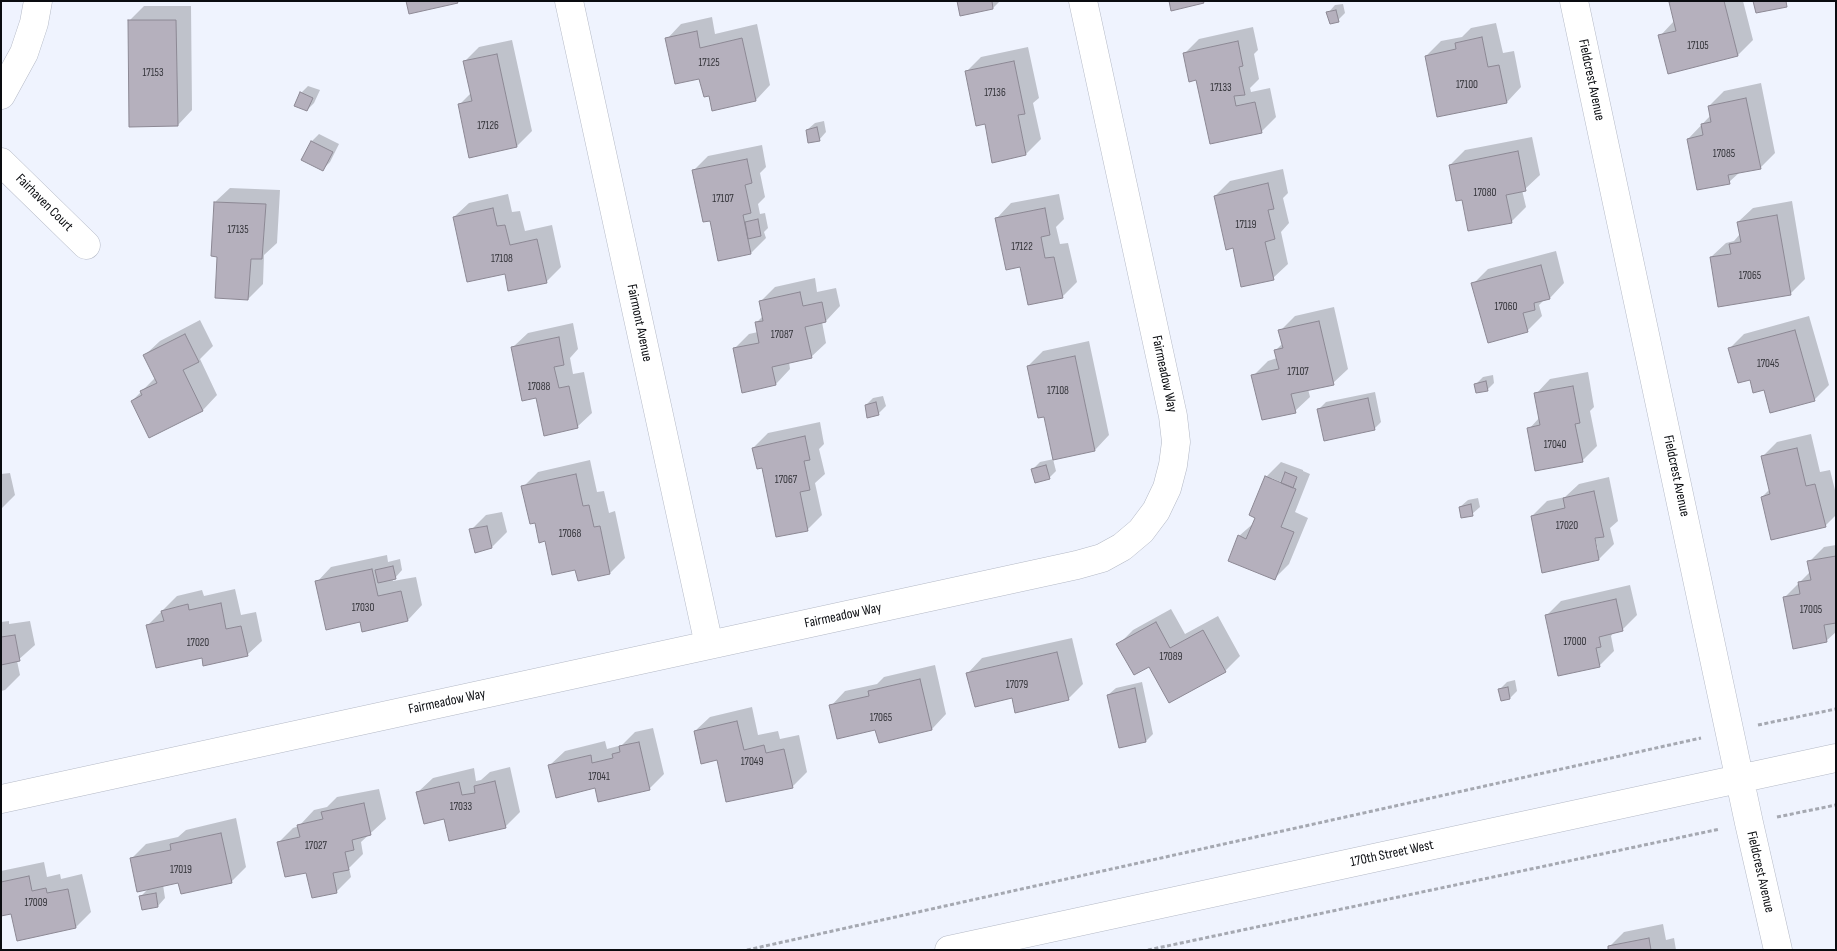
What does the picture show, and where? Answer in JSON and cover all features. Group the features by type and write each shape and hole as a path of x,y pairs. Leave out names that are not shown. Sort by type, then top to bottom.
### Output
{"street":[{"path":"1,95 24,53 34,23 38,1"},
{"name":"Fairmont Avenue","path":"569,1 709,645"},
{"name":"Fairmeadow Way","path":"1,799 1085,563 1102,558 1122,546 1141,531 1156,511 1167,488 1174,466 1176,442 1173,416 1083,1"},
{"name":"Fieldcrest Avenue","path":"1574,1 1749,823 1778,950"},
{"name":"Fairhaven Court","path":"1,162 86,245"},
{"name":"170th Street West","path":"949,950 1836,758"}],"path":[{"path":"747,950 1836,709"},
{"path":"1148,950 1836,805"}],"building":[{"path":"406,1 457,1 458,3 409,14"},
{"path":"957,1 992,1 993,9 960,16"},
{"path":"1169,1 1203,1 1204,3 1171,11"},
{"path":"1724,1 1738,56 1668,74 1658,35 1676,31 1669,2"},
{"path":"1753,1 1786,1 1787,7 1756,13"},
{"path":"1336,10 1339,22 1330,24 1326,12"},
{"path":"128,20 176,20 178,126 129,127"},
{"path":"697,31 700,48 742,38 756,101 712,111 709,96 704,97 699,79 675,84 665,38"},
{"path":"1482,37 1488,67 1499,65 1507,103 1437,117 1425,56 1456,49 1455,43"},
{"path":"1238,41 1243,66 1239,67 1245,95 1234,96 1236,106 1255,102 1262,133 1210,144 1196,80 1189,82 1183,53"},
{"path":"497,54 517,147 469,158 458,104 472,101 463,61"},
{"path":"1014,61 1025,114 1018,115 1026,155 992,163 985,124 976,126 965,71"},
{"path":"300,92 313,98 307,111 294,106"},
{"path":"1746,98 1761,169 1728,175 1730,184 1697,190 1687,139 1703,135 1701,124 1711,122 1708,106"},
{"path":"817,127 820,141 808,143 806,130"},
{"path":"311,141 333,152 323,171 301,160"},
{"path":"1518,151 1526,191 1506,195 1512,223 1468,231 1462,200 1456,201 1449,165"},
{"path":"747,159 752,183 745,185 751,213 743,215 751,254 718,261 710,221 703,222 692,170"},
{"path":"1268,183 1274,209 1268,210 1275,239 1265,242 1274,280 1241,287 1233,248 1226,250 1214,196"},
{"path":"214,202 266,204 262,259 251,259 248,300 215,298 217,257 211,256"},
{"path":"493,208 497,226 505,225 510,245 537,239 547,283 508,291 505,274 467,282 453,217"},
{"path":"1045,208 1050,235 1041,237 1045,258 1054,257 1063,298 1028,305 1020,267 1006,270 995,218"},
{"path":"1777,215 1791,295 1718,307 1710,257 1731,254 1729,244 1741,242 1737,222"},
{"path":"758,219 761,236 748,239 745,222"},
{"path":"1541,265 1550,299 1534,303 1535,310 1523,313 1528,332 1488,343 1471,283"},
{"path":"800,292 803,306 822,302 826,322 805,327 812,358 772,367 776,385 742,393 733,348 759,343 755,322 763,321 759,301"},
{"path":"1319,321 1334,385 1291,394 1296,413 1262,420 1251,375 1279,369 1274,350 1283,348 1278,330"},
{"path":"1795,330 1815,401 1770,413 1764,390 1753,393 1750,380 1738,383 1728,348"},
{"path":"185,334 199,362 183,370 203,411 149,438 131,401 142,395 140,391 157,383 143,355"},
{"path":"559,337 564,365 554,367 559,388 569,386 578,428 544,436 536,398 522,401 511,347"},
{"path":"1075,356 1095,451 1053,460 1044,417 1038,418 1027,366"},
{"path":"1486,381 1488,391 1476,393 1474,384"},
{"path":"1573,386 1580,423 1575,424 1583,462 1535,471 1527,428 1540,425 1534,393"},
{"path":"1368,398 1375,430 1324,441 1317,409"},
{"path":"876,402 879,415 867,418 865,405"},
{"path":"805,436 810,460 804,461 810,490 800,492 808,531 776,537 762,468 757,469 752,448"},
{"path":"1797,448 1806,486 1815,484 1826,527 1771,540 1761,497 1770,494 1761,456"},
{"path":"1046,465 1050,479 1035,483 1031,469"},
{"path":"1285,472 1297,477 1293,488 1281,483"},
{"path":"576,474 583,506 589,505 594,527 600,526 610,574 578,581 575,570 552,575 545,541 539,543 535,523 530,524 521,486"},
{"path":"1265,476 1296,489 1281,527 1294,532 1275,580 1228,561 1238,535 1246,539 1255,518 1249,515"},
{"path":"1594,491 1604,537 1595,538 1599,560 1542,573 1531,516 1565,508 1563,498"},
{"path":"1471,504 1473,516 1461,518 1459,507"},
{"path":"487,526 492,548 475,553 469,529"},
{"path":"1836,556 1836,623 1824,625 1827,642 1793,649 1783,597 1800,594 1798,582 1811,580 1807,561"},
{"path":"393,566 396,579 378,583 375,570"},
{"path":"372,569 378,596 401,591 408,621 362,632 360,622 326,630 315,581"},
{"path":"1616,599 1623,631 1599,637 1601,647 1596,648 1600,667 1558,676 1545,615"},
{"path":"221,603 226,629 241,626 248,656 203,666 202,658 156,668 146,625 164,621 161,611 188,604 189,610"},
{"path":"1156,622 1170,648 1203,630 1226,672 1169,703 1149,667 1134,675 1116,644"},
{"path":"15,635 20,661 1,665 1,637"},
{"path":"1057,652 1069,700 1015,713 1012,698 975,707 966,673"},
{"path":"920,679 932,730 879,743 875,730 837,739 829,705 869,696 868,691"},
{"path":"1508,687 1510,699 1501,701 1498,689"},
{"path":"1135,688 1146,742 1119,748 1107,695"},
{"path":"737,721 744,750 764,745 766,753 784,749 793,788 726,802 717,760 701,764 694,731"},
{"path":"639,742 650,790 598,802 595,788 556,798 548,765 591,755 592,763 613,758 612,754 620,752 619,746"},
{"path":"495,781 506,828 449,841 444,819 424,824 416,792 459,782 462,795 475,793 474,786"},
{"path":"364,803 371,835 352,840 354,850 345,852 349,870 333,873 337,893 312,898 306,873 285,877 277,842 300,837 297,825 323,819 321,812"},
{"path":"221,833 232,883 181,894 178,883 137,892 130,858 171,850 170,844"},
{"path":"29,876 32,891 46,888 47,893 68,889 76,928 17,941 11,914 1,916 1,882"},
{"path":"156,893 158,907 142,910 139,896"},
{"path":"1649,938 1651,950 1608,950 1608,946"}]}
